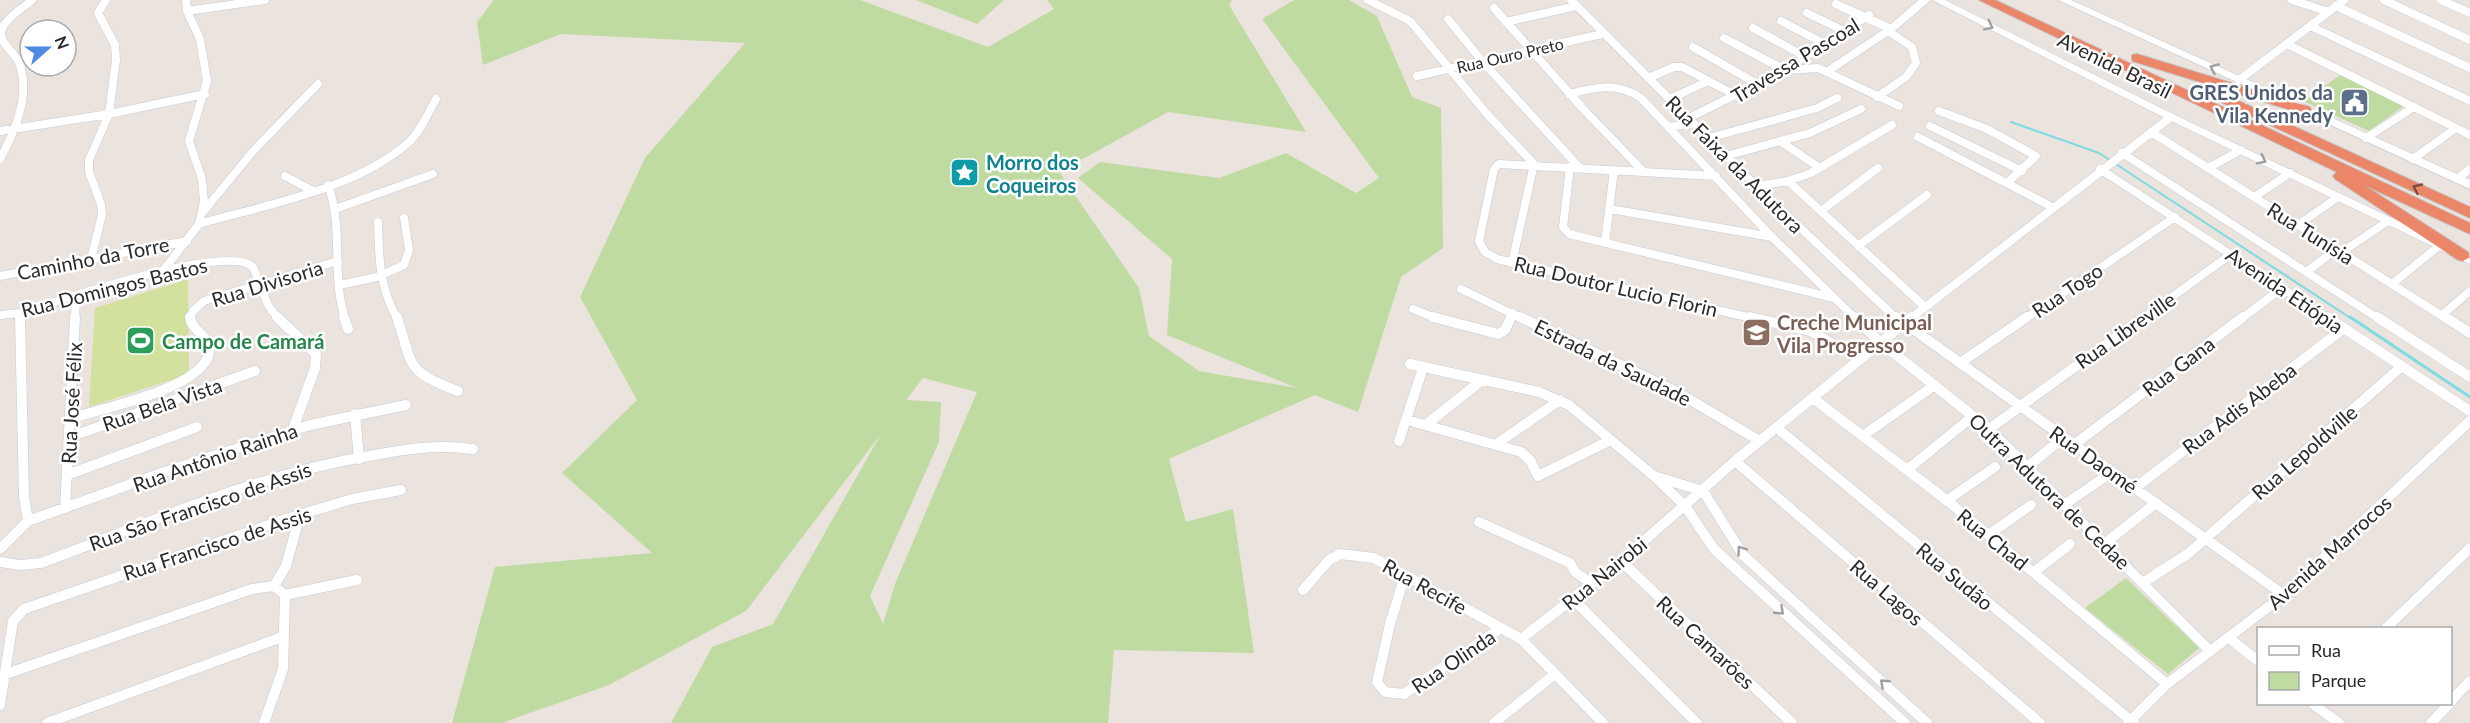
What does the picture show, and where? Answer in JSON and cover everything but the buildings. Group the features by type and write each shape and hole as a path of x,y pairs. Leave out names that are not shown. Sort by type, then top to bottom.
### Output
{"highway":[{"name":"Avenida Brasil","path":"1985,0 2470,228"},
{"name":"Avenida Brasil","path":"2012,0 2470,213"},
{"path":"2137,58 2305,110"},
{"path":"2287,141 2467,258"}],"street":[{"path":"0,159 16,128 20,114 22,71 15,54 1,37 1,31 4,25 32,0"},
{"path":"91,259 102,215 101,204 89,172 89,160 109,114 116,60 115,45 98,13 106,0"},
{"path":"163,271 199,224 203,212 202,179 189,141 206,94 207,81 200,39 187,12 186,0"},
{"path":"187,12 265,0"},
{"path":"1368,0 1410,21 1449,69 1534,164 1716,176"},
{"path":"1828,71 1889,30 1925,0"},
{"name":"Avenida Brasil","path":"1937,0 2171,117 2467,258"},
{"name":"Avenida Brasil","path":"2063,0 2470,185"},
{"path":"2292,0 2329,12"},
{"path":"2239,80 2344,0"},
{"path":"2384,0 2470,40"},
{"path":"2442,0 2470,13"},
{"path":"1506,22 1573,3"},
{"name":"Rua Faixa da Adutora","path":"1573,3 1756,186 1903,324"},
{"path":"1836,4 1868,16 1902,38 1916,52 1917,62 1912,73 1877,97"},
{"path":"2336,6 2470,68"},
{"path":"1494,8 1569,94 1644,172"},
{"path":"1807,12 1844,31"},
{"name":"Travessa Pascoal","path":"1669,127 1691,120 1759,85 1868,16"},
{"path":"1448,20 1575,167"},
{"path":"1781,21 1823,43"},
{"path":"2310,26 2470,101"},
{"path":"1753,28 1804,56"},
{"name":"Rua Ouro Preto","path":"1417,76 1602,34"},
{"path":"1724,38 1785,70 1810,67 1828,71 1899,106"},
{"path":"2287,44 2470,135"},
{"path":"1693,47 1759,85"},
{"path":"1648,78 1668,69 1682,67 1737,96"},
{"path":"1670,99 1708,81"},
{"path":"203,212 255,150 318,84"},
{"name":"Rua Faixa da Adutora","path":"1569,94 1610,84 1626,87 1641,98 1772,237 1880,342"},
{"path":"0,130 109,114 206,94"},
{"path":"1709,138 1817,108 1837,98"},
{"path":"199,224 311,190 366,168 409,141 436,99"},
{"path":"2367,138 2414,106"},
{"path":"1726,156 1826,126 1861,109"},
{"path":"1939,111 1988,129 2033,153 2036,159 2007,183"},
{"name":"Rua Nairobi","path":"1521,639 1621,561 1735,461 1814,399 1880,342 2100,169 2171,117"},
{"path":"1756,186 1788,181 1820,168 1892,125"},
{"path":"1930,126 2022,171"},
{"path":"2413,159 2456,128"},
{"name":"Rua Tunísia","path":"2151,132 2470,333"},
{"path":"1918,137 2052,207"},
{"path":"1780,141 1820,168"},
{"path":"2208,168 2241,150"},
{"name":"Avenida Etiópia","path":"2115,158 2306,272 2470,377"},
{"name":"Rua Doutor Lucio Florin","path":"1534,164 1499,164 1492,175 1479,241 1488,254 1512,262 1800,328 1827,339 1860,359"},
{"path":"1512,262 1534,164"},
{"path":"1575,167 1563,218 1563,227 1569,234 1837,298"},
{"path":"1821,211 1878,168"},
{"name":"Avenida Etiópia","path":"2100,169 2470,411"},
{"path":"2457,179 2470,169"},
{"path":"1605,243 1614,170"},
{"path":"2254,197 2290,173"},
{"path":"335,209 433,174"},
{"path":"285,176 311,190"},
{"path":"1788,181 1925,307"},
{"path":"328,184 334,196 340,305 348,329"},
{"path":"1858,246 1927,195"},
{"path":"2298,225 2338,197"},
{"path":"1610,209 1772,237"},
{"name":"Rua Togo","path":"1960,363 2175,217"},
{"path":"339,285 380,276 405,267 408,257 404,218"},
{"path":"2306,272 2388,221"},
{"path":"378,222 380,276 399,324 410,364 430,381 458,391"},
{"name":"Caminho da Torre","path":"0,276 187,241"},
{"path":"2392,284 2440,245"},
{"name":"Rua Libreville","path":"1989,429 2231,254"},
{"name":"Rua Domingos Bastos","path":"0,315 20,313 198,263 235,260 253,266 269,308 316,354 315,368 292,429"},
{"name":"Rua Divisoria","path":"71,418 193,377 205,364 210,350 207,338 190,324 194,312 204,301 338,261"},
{"name":"Rua Gana","path":"2075,444 2282,288"},
{"name":"Estrada da Saudade","path":"1461,289 1677,392 1760,441"},
{"path":"2442,315 2470,291"},
{"name":"Rua José Félix","path":"65,508 76,297"},
{"path":"1413,309 1435,318 1498,334 1505,330 1513,313"},
{"path":"2,545 28,521 24,497 20,313"},
{"name":"Rua Daomé","path":"1903,324 2206,537 2284,595"},
{"name":"Rua Adis Abeba","path":"2135,488 2343,329"},
{"name":"Outra Adutora de Cedae","path":"1880,342 1989,429 2144,582 2210,651"},
{"path":"1410,364 1539,392 1560,400 1655,477 1685,506 1714,549 1905,723"},
{"path":"1400,441 1423,368"},
{"name":"Rua Lepoldville","path":"2144,582 2189,553 2401,368"},
{"name":"Rua Bela Vista","path":"70,436 255,371"},
{"path":"1427,424 1482,380"},
{"path":"1864,435 1935,385"},
{"name":"Rua Chad","path":"1814,399 1864,435 2034,572 2167,684"},
{"path":"1495,445 1560,400"},
{"name":"Rua Antônio Rainha","path":"28,521 292,429 406,405"},
{"path":"355,414 359,459"},
{"path":"1907,470 1973,416"},
{"path":"1407,420 1527,455 1539,476 1611,440"},
{"name":"Avenida Marrocos","path":"2131,722 2167,684 2284,595 2470,421"},
{"path":"67,475 197,427"},
{"name":"Rua Sudão","path":"1777,428 2131,722"},
{"path":"2027,467 2064,437"},
{"name":"Rua São Francisco de Assis","path":"0,562 20,565 41,563 270,478 320,464 424,446 444,445 473,449"},
{"name":"Rua Lagos","path":"1735,461 2040,723"},
{"path":"1946,501 1995,467"},
{"path":"2064,505 2112,472"},
{"path":"1655,477 1703,491 1743,555 1927,723"},
{"name":"Rua Francisco de Assis","path":"3,675 13,621 24,609 35,603 300,515 352,499 401,490"},
{"path":"2104,544 2156,503"},
{"path":"1988,535 2031,505"},
{"path":"274,586 286,566 300,515"},
{"path":"1479,522 1570,563 1575,572 1591,583"},
{"path":"2034,572 2070,544"},
{"path":"2387,627 2470,548"},
{"name":"Rua Recife","path":"1303,590 1329,560 1340,554 1374,558 1521,639 1603,723"},
{"name":"Rua Camarões","path":"1621,561 1792,723"},
{"name":"Rua Olinda","path":"1405,575 1377,682 1385,692 1395,696 1404,694 1501,628"},
{"path":"285,596 357,580"},
{"path":"0,705 3,675 252,588 274,586 285,596"},
{"path":"264,723 283,669 282,637 285,596"},
{"path":"1573,599 1697,723"},
{"path":"47,723 282,637"},
{"path":"2229,638 2257,659"},
{"path":"1494,723 1555,674"},
{"path":"2452,701 2470,681"},
{"path":"2314,705 2339,723"},
{"path":"2431,723 2448,705"}],"green space":[{"path":"494,0 860,0 988,47 1054,9 1047,0 1232,0 1229,5 1306,132 1168,112 1059,172 1139,288 1149,336 1199,371 1297,388 1167,335 1172,259 1078,178 1100,162 1219,178 1286,153 1356,193 1379,178 1262,19 1294,0 1349,0 1377,16 1412,97 1441,108 1443,248 1401,277 1358,412 1315,395 1169,459 1186,522 1233,509 1254,653 1114,650 1108,723 671,723 712,647 773,624 881,434 746,611 609,685 502,723 452,723 495,567 652,553 562,473 637,400 580,297 645,158 745,43 561,34 483,65 477,22","holes":["923,378 977,392 895,584 883,624 870,596 939,442 941,402 906,400"]},
{"path":"916,0 1002,0 1003,1 977,24"},
{"name":"GRES Unidos da Vila Kennedy","path":"2342,74 2405,105 2369,131 2303,101"},
{"name":"Campo de Camará","path":"188,279 189,374 89,407 95,308"},
{"path":"2126,578 2199,648 2168,674 2085,608"}],"waterway":[{"path":"2011,122 2099,153 2352,319"},
{"path":"2350,317 2470,397"}],"place":[{"name":"GRES Unidos da Vila Kennedy","path":"2354,103"},
{"name":"Morro dos Coqueiros","path":"965,173"},
{"name":"Creche Municipal Vila Progresso","path":"1756,333"},
{"name":"Campo de Camará","path":"141,341"}]}
